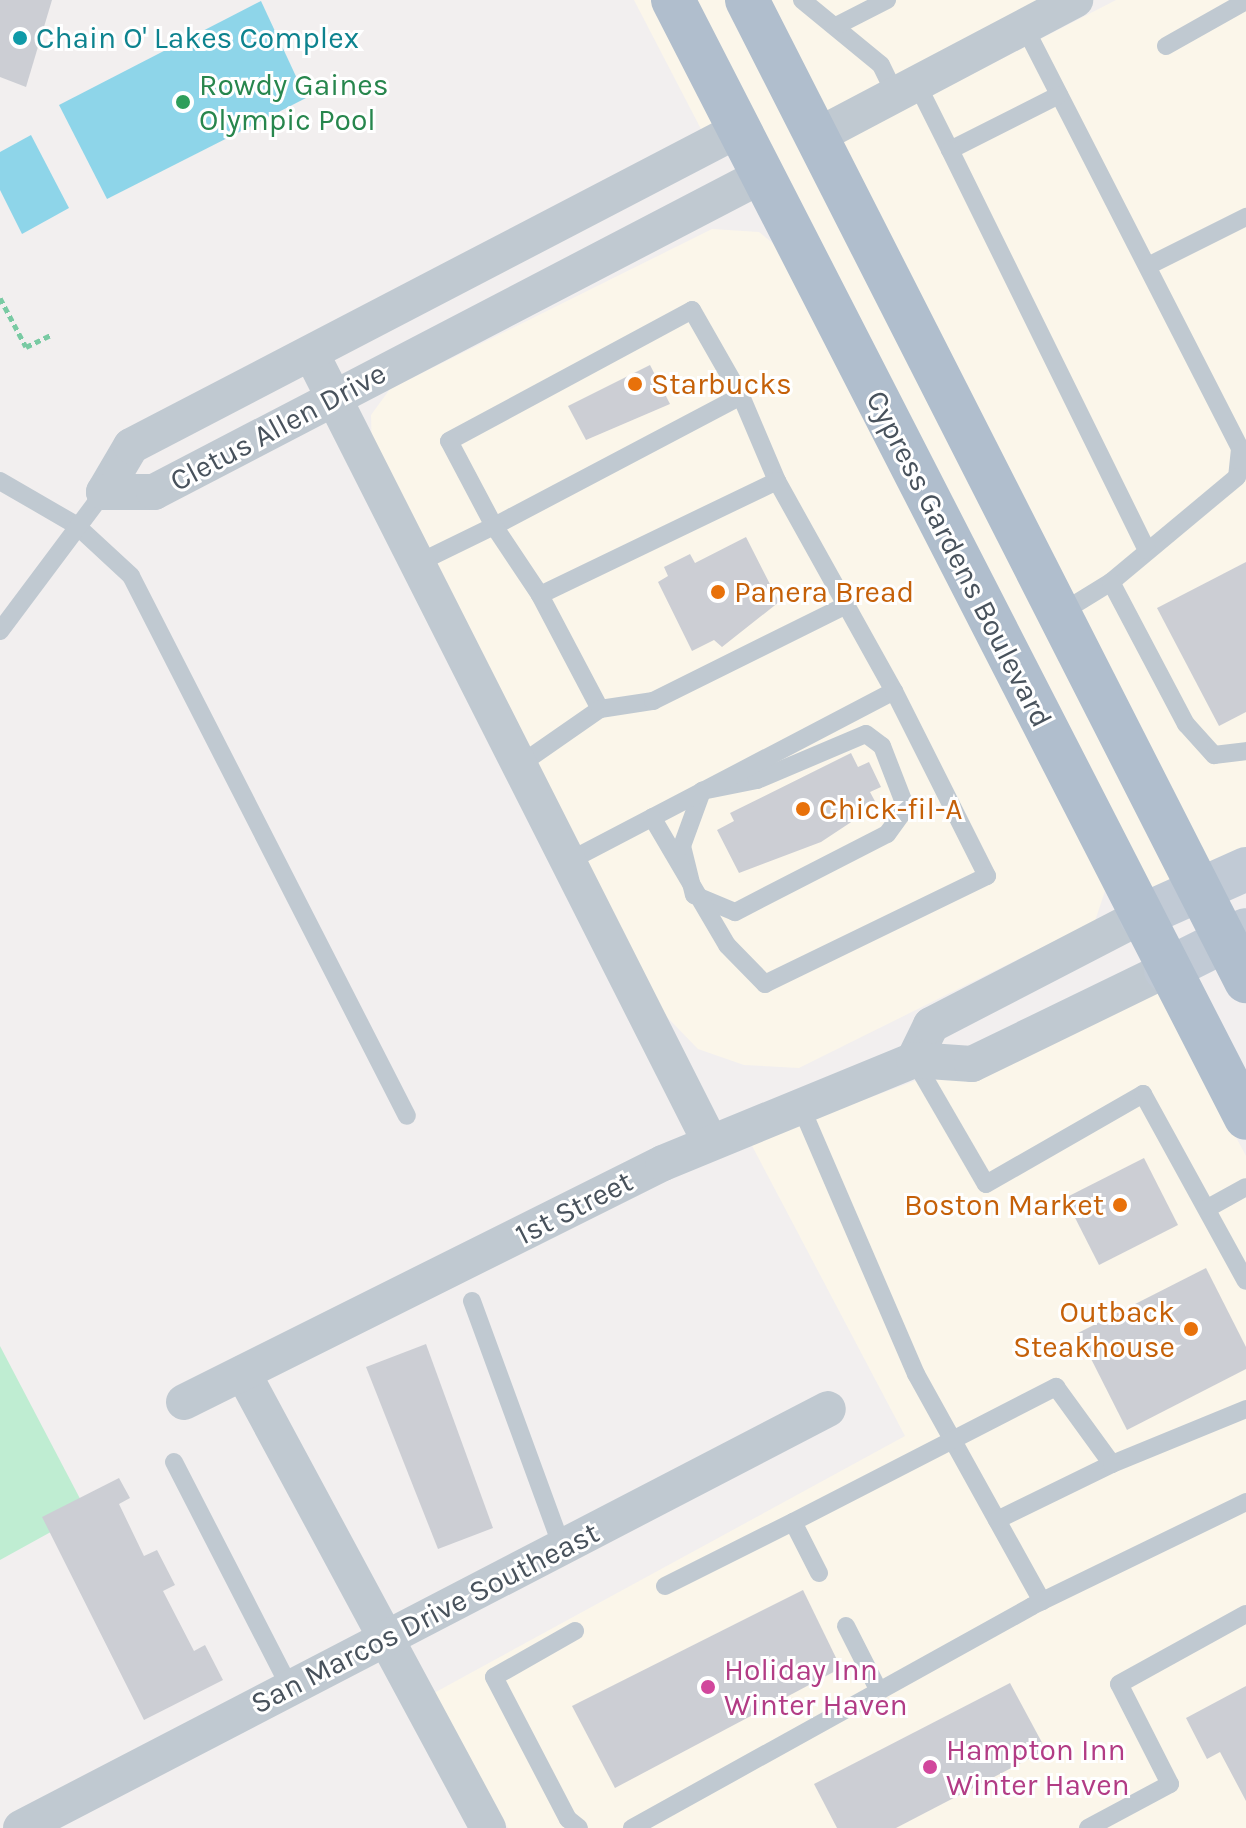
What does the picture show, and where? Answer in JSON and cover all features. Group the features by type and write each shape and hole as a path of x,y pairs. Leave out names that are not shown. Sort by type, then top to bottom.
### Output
{"main road":[{"name":"Cypress Gardens Boulevard","path":"673,0 1166,970 1246,1118"},
{"path":"747,0 1199,889 1236,935 1246,981"},
{"path":"1141,916 1246,869"},
{"path":"1166,970 1236,935"}],"street":[{"path":"817,136 1066,2"},
{"name":"Cletus Allen Drive","path":"104,492 131,446 740,129"},
{"name":"Cletus Allen Drive","path":"104,492 154,492 763,175"},
{"path":"311,353 414,565 710,1142"},
{"path":"914,1060 931,1025 1141,916"},
{"name":"1st Street","path":"184,1402 710,1142 914,1060 972,1064 1166,970"},
{"path":"233,1377 383,1637 488,1828"},
{"name":"San Marcos Drive Southeast","path":"21,1828 383,1637 828,1409"}],"lane":[{"path":"802,0 838,25 905,88 950,150 1147,550"},
{"path":"838,25 887,0"},
{"path":"1166,46 1246,1"},
{"path":"1024,26 1148,266 1240,434 1237,477 1111,582 1059,614"},
{"path":"950,150 1059,95"},
{"path":"1148,266 1246,217"},
{"path":"600,709 540,595 494,526 449,441 692,310 741,396 777,481 894,691 987,876 765,984 694,895 652,817"},
{"path":"414,565 741,396"},
{"path":"0,481 76,525 131,576 407,1116"},
{"path":"540,595 777,481"},
{"path":"0,631 76,525 104,492"},
{"path":"1111,582 1186,724 1214,755 1246,751"},
{"path":"518,766 600,709 653,701 846,605"},
{"path":"567,862 894,691"},
{"path":"694,895 735,912 769,899 887,834 906,808 882,746 866,734 757,780 702,791"},
{"path":"694,895 682,846 702,791"},
{"path":"914,1060 986,1184 1143,1094 1246,1281"},
{"path":"801,1107 916,1374 1042,1601"},
{"path":"1208,1208 1246,1187"},
{"path":"472,1301 562,1547"},
{"path":"665,1586 1056,1387 1112,1464"},
{"path":"997,1520 1112,1464 1246,1409"},
{"path":"174,1462 290,1688"},
{"path":"632,1828 1042,1601 1246,1502"},
{"path":"793,1522 819,1573"},
{"path":"1088,1828 1170,1784 1119,1684 1246,1614"},
{"path":"846,1626 879,1691"},
{"path":"575,1631 494,1677 568,1819 579,1828"}],"path":[{"path":"0,298 26,347 51,335"}],"shaded area":[{"path":"634,0 653,0 717,123 702,131"},
{"path":"693,0 727,0 1175,882 1150,894"},
{"path":"767,0 1041,0 825,114"},
{"path":"1116,0 1246,0 1246,852 1208,867 840,142"},
{"path":"712,229 759,232 790,257 1106,888 1095,921 799,1068 744,1065 698,1049 663,1013 372,450 371,415 390,389"},
{"path":"1158,991 1246,1156 1246,1828 508,1828 434,1693 905,1436 750,1142"}],"green space":[{"path":"0,1346 87,1512 0,1560"}],"water":[{"name":"Rowdy Gaines Olympic Pool","path":"261,1 306,98 107,199 59,105"},
{"path":"31,135 69,208 22,234 0,190 0,152"}],"building":[{"name":"Chain O' Lakes Complex","path":"0,0 52,0 26,87 0,77"},
{"name":"Starbucks","path":"650,365 670,404 586,440 568,406"},
{"name":"Panera Bread","path":"746,537 779,602 722,647 714,640 692,651 658,582 668,576 664,567 690,554 695,563"},
{"path":"1246,562 1246,712 1219,726 1157,608"},
{"name":"Chick-fil-A","path":"851,753 858,767 869,762 881,787 870,792 877,805 821,842 739,873 717,830 734,821 730,813"},
{"path":"1144,1158 1178,1225 1099,1265 1065,1198"},
{"path":"1206,1268 1246,1347 1246,1369 1127,1430 1078,1333"},
{"path":"426,1344 493,1528 438,1549 366,1367"},
{"path":"119,1478 130,1498 119,1504 144,1556 157,1550 175,1585 163,1591 194,1651 205,1645 223,1680 144,1720 42,1517"},
{"name":"Holiday Inn Winter Haven","path":"803,1590 841,1668 615,1788 572,1706"},
{"name":"Hampton Inn Winter Haven","path":"1010,1683 1046,1750 896,1828 837,1828 814,1784"},
{"path":"1246,1686 1246,1801 1220,1752 1207,1759 1186,1718"}],"place":[{"name":"Chain O' Lakes Complex","path":"20,38"},
{"name":"Rowdy Gaines Olympic Pool","path":"183,102"},
{"name":"Starbucks","path":"635,384"},
{"name":"Panera Bread","path":"718,592"},
{"name":"Chick-fil-A","path":"803,809"},
{"name":"Boston Market","path":"1120,1205"},
{"name":"Outback Steakhouse","path":"1191,1329"},
{"name":"Holiday Inn Winter Haven","path":"708,1687"},
{"name":"Hampton Inn Winter Haven","path":"930,1767"}]}
